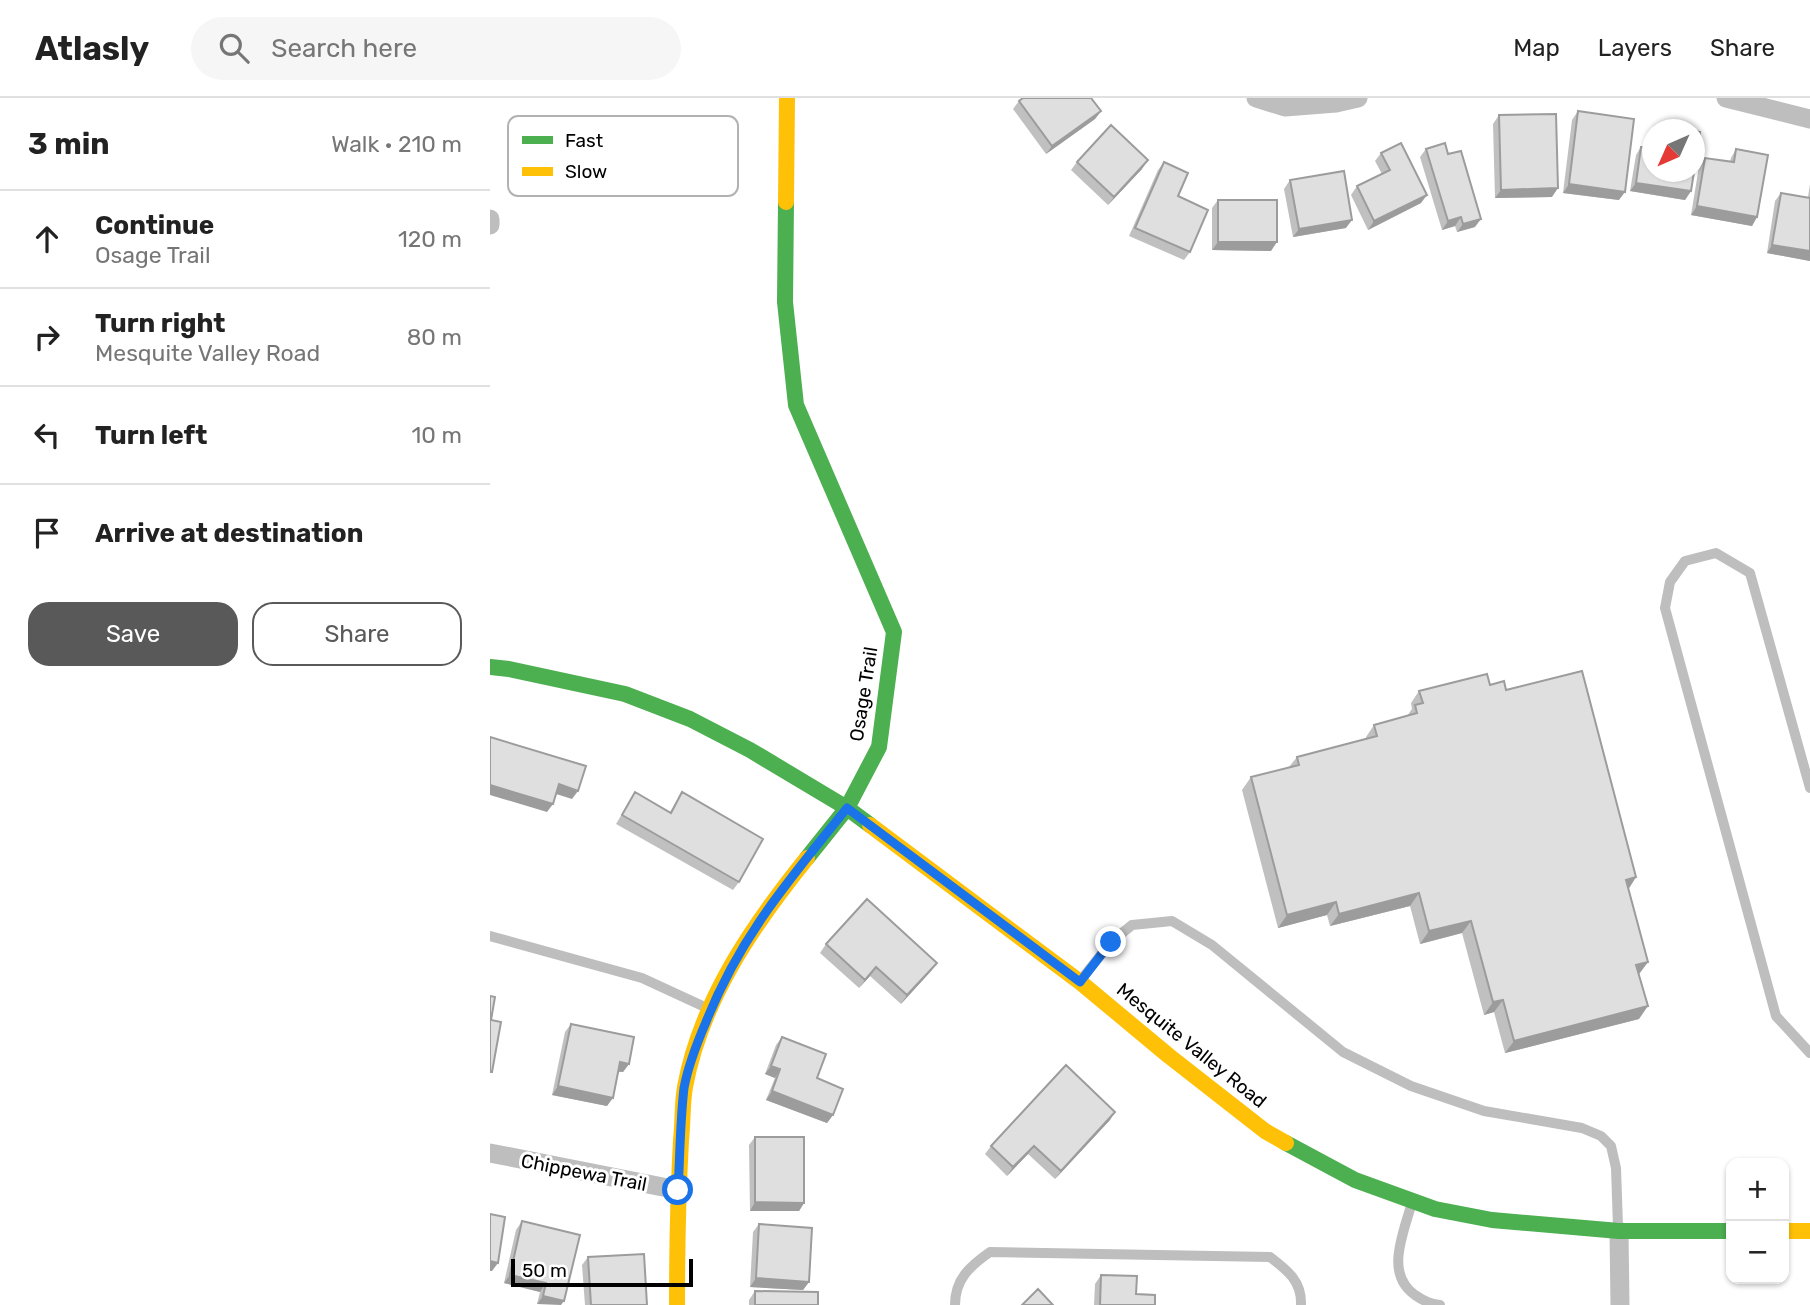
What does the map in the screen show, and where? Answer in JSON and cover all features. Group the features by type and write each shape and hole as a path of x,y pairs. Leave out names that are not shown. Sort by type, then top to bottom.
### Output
{"street":[{"name":"Osage Trail","path":"677,1305 678,1190 685,1087 697,1043 742,946 764,913 847,808 879,747 894,632 796,405 785,302 788,98"},
{"path":"1256,98 1285,107 1336,103 1358,98"},
{"path":"1726,98 1810,120"},
{"path":"490,219 490,225"},
{"name":"Mesquite Valley Road","path":"490,667 625,694 690,719 750,750 847,808 1080,982 1265,1131 1355,1180 1435,1209 1492,1220 1619,1231 1726,1231"},
{"name":"Chippewa Trail","path":"490,1153 678,1190"},
{"path":"1619,1231 1620,1305"},
{"path":"1789,1231 1810,1231"}],"lane":[{"path":"1810,788 1750,573 1716,553 1685,561 1670,582 1665,608 1776,1016 1810,1053"},
{"path":"1080,982 1111,942 1132,925 1172,921 1212,945 1343,1052 1411,1086 1484,1111 1582,1128 1601,1136 1611,1146 1616,1168 1619,1231"},
{"path":"490,936 642,978 710,1010"},
{"path":"1412,1201 1398,1253 1397,1271 1407,1289 1427,1303 1440,1305"},
{"path":"955,1305 955,1290 968,1268 990,1252 1270,1257 1292,1273 1301,1297 1301,1305"}],"building":[{"path":"1023,98 1091,98 1101,111 1052,146 1019,101"},
{"path":"1578,111 1634,119 1625,192 1569,184"},
{"path":"1556,114 1558,188 1501,190 1499,115"},
{"path":"1111,125 1148,160 1114,197 1077,162"},
{"path":"1401,143 1427,195 1374,221 1357,186 1390,170 1381,153"},
{"path":"1445,143 1448,154 1461,151 1481,219 1463,224 1461,217 1448,221 1426,149"},
{"path":"1641,147 1642,182 1692,182 1691,191 1636,183"},
{"path":"1736,149 1768,155 1757,217 1697,206 1701,182 1705,182 1705,158 1734,162"},
{"path":"1164,162 1188,173 1178,196 1208,210 1190,252 1135,228"},
{"path":"1344,171 1352,220 1299,229 1290,180"},
{"path":"1781,193 1810,198 1810,251 1772,245"},
{"path":"1218,200 1277,200 1277,242 1218,242"},
{"path":"1582,671 1636,877 1626,880 1648,962 1636,965 1648,1006 1514,1041 1503,1000 1493,1002 1471,921 1429,931 1419,893 1339,914 1336,902 1287,915 1251,777 1299,765 1297,757 1377,736 1374,725 1417,713 1415,705 1423,703 1419,691 1487,674 1490,685 1504,681 1506,690"},
{"path":"490,737 586,766 578,791 559,784 553,804 490,785"},
{"path":"635,792 671,813 682,792 763,839 739,882 622,815"},
{"path":"867,899 937,963 907,995 876,967 865,980 826,944"},
{"path":"490,996 495,997 491,1020 501,1022 492,1072 490,1072"},
{"path":"571,1024 634,1037 629,1064 620,1062 613,1098 558,1086"},
{"path":"782,1037 826,1054 817,1078 843,1089 833,1115 772,1091 780,1069 771,1066"},
{"path":"1066,1065 1115,1112 1061,1171 1034,1146 1013,1167 991,1146"},
{"path":"755,1137 804,1137 804,1203 755,1202"},
{"path":"490,1214 505,1217 498,1263 490,1261"},
{"path":"522,1221 580,1235 564,1301 543,1296 546,1283 510,1275"},
{"path":"759,1224 812,1228 809,1282 756,1278"},
{"path":"644,1254 647,1305 591,1305 588,1257"},
{"path":"1101,1275 1137,1276 1136,1294 1155,1295 1155,1305 1100,1305"},
{"path":"1038,1289 1053,1305 1022,1305"},
{"path":"755,1291 818,1292 818,1305 755,1305"}],"traffic: fast":[{"path":"786,202 785,302 796,405 894,632 879,747 847,808 807,858"},
{"path":"490,667 625,694 690,719 750,750 847,808 870,825"},
{"path":"1286,1143 1355,1180 1435,1209 1492,1220 1619,1231 1726,1231"}],"traffic: slow":[{"path":"786,202 787,98"},
{"path":"870,825 1080,982 1265,1131 1286,1143"},
{"path":"677,1305 678,1202 683,1106 693,1055 703,1024 732,965 767,910 807,858"},
{"path":"1789,1231 1810,1231"}],"route":[{"path":"678,1190 685,1087 697,1043 716,995 742,946 772,902 847,808 1080,982 1111,942"}]}
